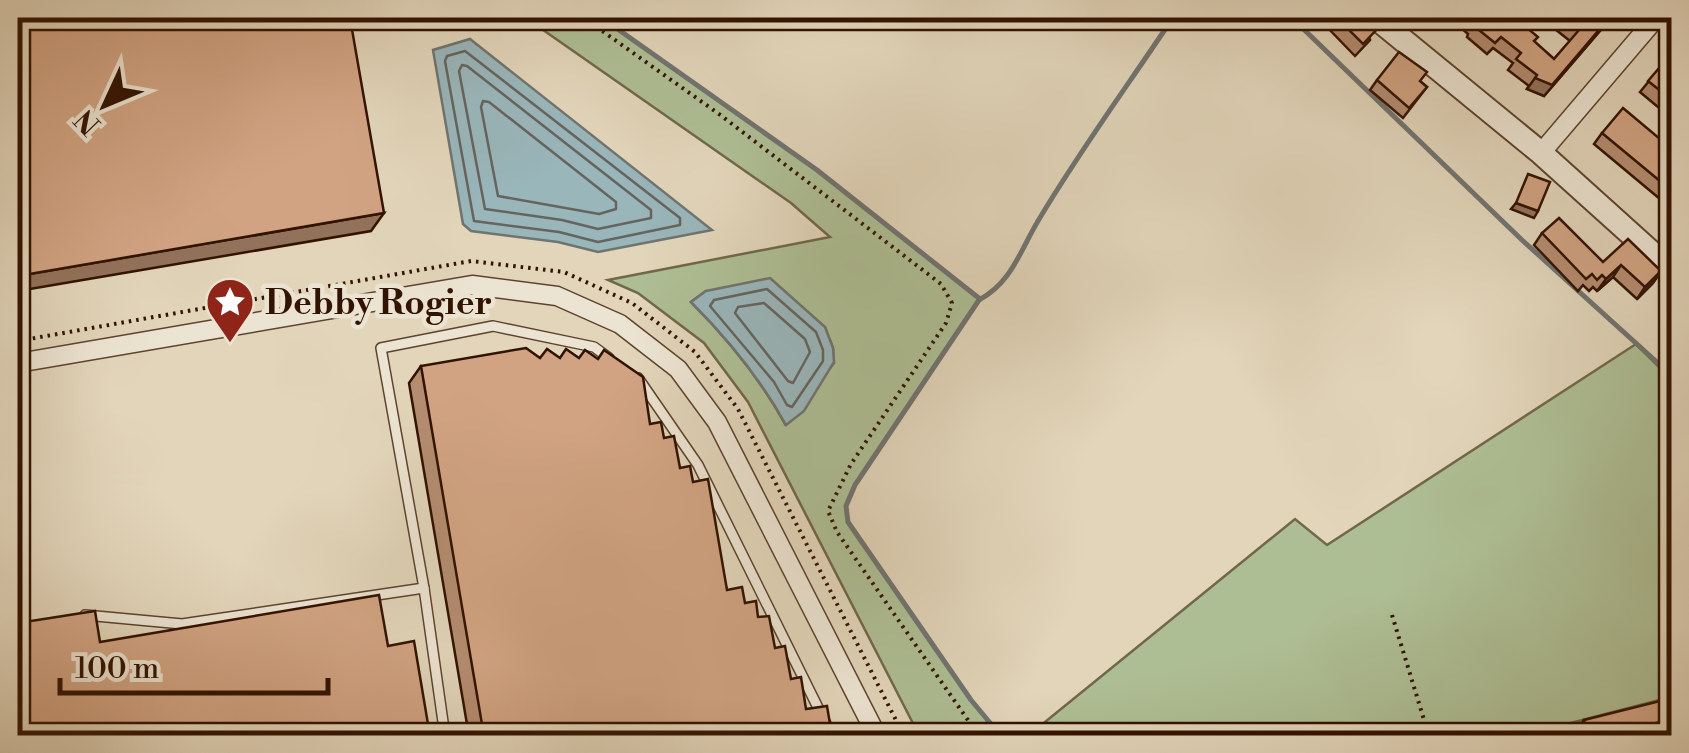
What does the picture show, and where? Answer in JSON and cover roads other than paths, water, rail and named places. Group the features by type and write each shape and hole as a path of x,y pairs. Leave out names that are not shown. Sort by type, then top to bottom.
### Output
{"street":[{"path":"1376,18 1540,153 1672,271"},
{"path":"1540,153 1656,18"},
{"path":"18,363 472,285 557,296 620,324 678,369 717,422 877,736"}],"lane":[{"path":"446,736 381,348 494,326 594,347 638,378 698,465 832,736"},
{"path":"66,618 83,615 182,624 424,588"}],"water":[{"path":"470,39 712,230 598,252 558,242 471,231 463,224 433,50"},
{"path":"770,278 825,327 833,348 834,362 804,411 786,425 743,360 691,302 706,291"}],"waterway":[{"path":"602,18 817,170 980,299"},
{"path":"1292,18 1522,240 1670,374"},
{"path":"1001,736 971,700 848,522 846,506 855,485 979,300 1000,284 1014,265 1068,172 1166,28"}],"place":[{"name":"Debby Rogier","path":"230,344"}]}
